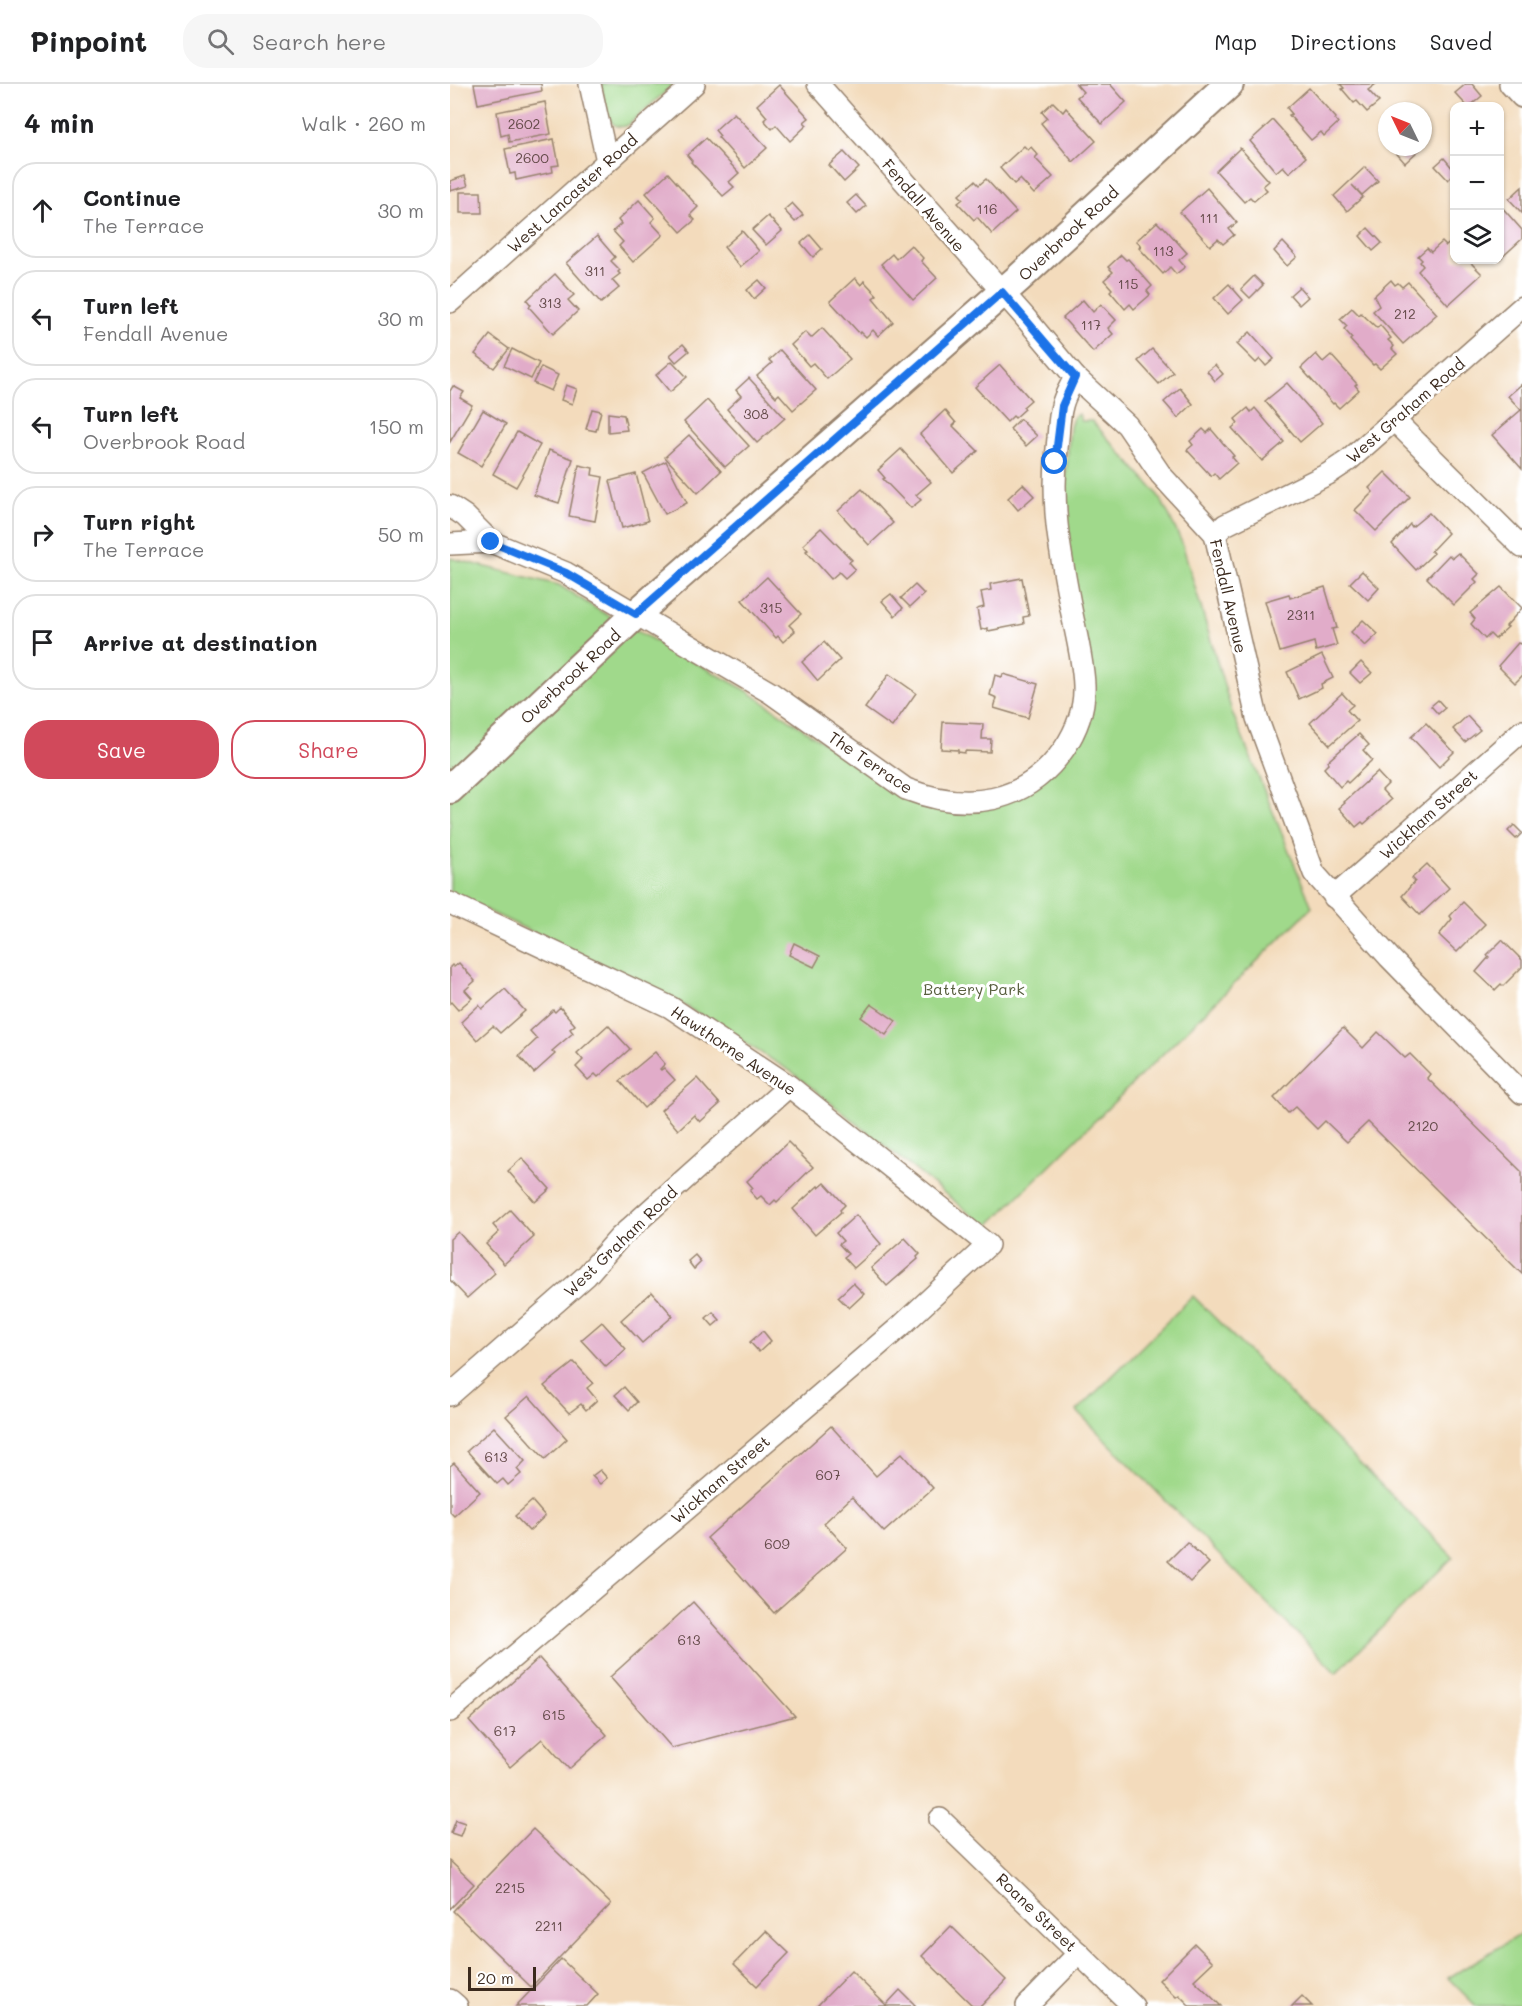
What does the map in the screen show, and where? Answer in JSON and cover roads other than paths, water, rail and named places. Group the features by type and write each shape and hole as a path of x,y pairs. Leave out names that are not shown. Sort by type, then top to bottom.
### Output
{"street":[{"path":"590,84 607,161"},
{"name":"West Lancaster Road","path":"450,302 694,84"},
{"name":"Fendall Avenue","path":"818,84 1075,377 1127,425 1161,474 1215,534 1257,718 1314,873 1334,897 1522,1093"},
{"name":"Overbrook Road","path":"450,789 636,614 1002,292 1229,84"},
{"path":"1510,84 1522,98"},
{"name":"West Graham Road","path":"1215,534 1225,525 1328,474 1349,460 1522,307"},
{"name":"The Terrace","path":"450,506 465,516 491,542 566,573 771,693 906,789 930,798 957,802 978,802 999,798 1020,790 1042,774 1057,759 1071,739 1082,706 1084,686 1080,654 1057,536 1053,487 1062,406 1075,377"},
{"path":"1394,420 1522,547"},
{"path":"450,544 491,542"},
{"name":"Wickham Street","path":"1334,897 1522,731"},
{"name":"Hawthorne Avenue","path":"450,903 670,1007 789,1086 988,1245"},
{"name":"West Graham Road","path":"450,1395 586,1276 620,1237 789,1086"},
{"name":"Wickham Street","path":"450,1711 902,1325 988,1245"},
{"name":"Roane Street","path":"940,1820 1132,2006"},
{"path":"1027,2006 1078,1953"},
{"path":"450,2000 457,2006"}],"park label":[{"name":"Battery Park","path":"974,988"}]}
